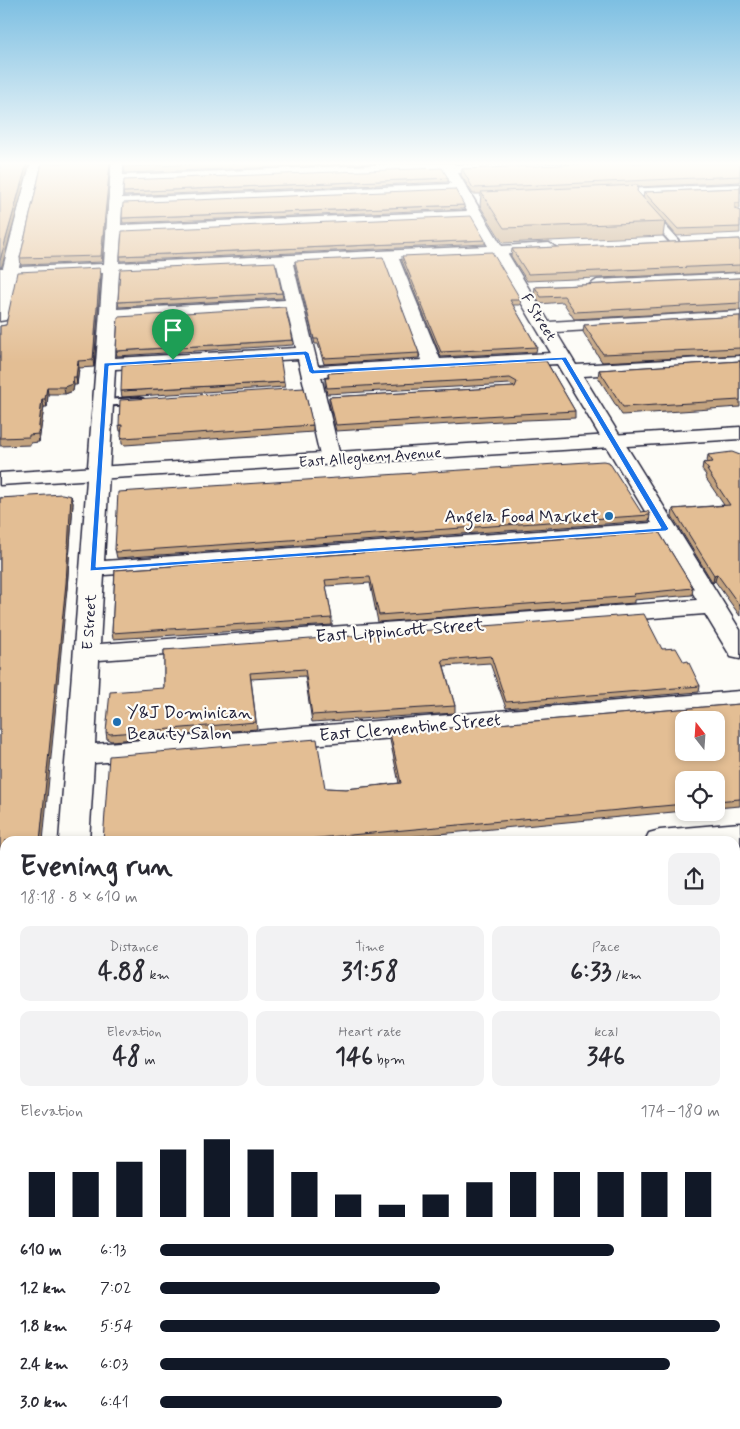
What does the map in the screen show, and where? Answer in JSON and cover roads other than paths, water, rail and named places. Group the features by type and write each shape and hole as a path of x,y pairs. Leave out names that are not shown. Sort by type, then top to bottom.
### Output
{"street":[{"path":"0,316 5,273 17,230"},
{"path":"113,230 121,230"},
{"name":"E Street","path":"74,836 106,364 113,230"},
{"name":"F Street","path":"485,230 546,327 740,651"},
{"path":"655,243 694,241"},
{"path":"5,273 566,247"},
{"path":"390,255 434,365"},
{"path":"284,260 331,460"},
{"path":"581,285 740,278"},
{"path":"521,288 541,287"},
{"path":"108,314 294,305"},
{"path":"546,327 740,316"},
{"path":"106,364 306,353"},
{"path":"316,390 434,365 568,365 740,361"},
{"name":"East Allegheny Avenue","path":"0,479 98,475 740,433"},
{"path":"92,569 666,529"},
{"name":"East Lippincott Street","path":"86,654 714,606"},
{"name":"East Clementine Street","path":"81,755 740,700"},
{"path":"717,836 740,834"}],"lane":[{"path":"664,230 675,242"},
{"path":"103,403 152,400"}],"place":[{"name":"Angela Food Market","path":"609,516"},
{"name":"Y&J Dominican Beauty Salon","path":"117,722"}]}
